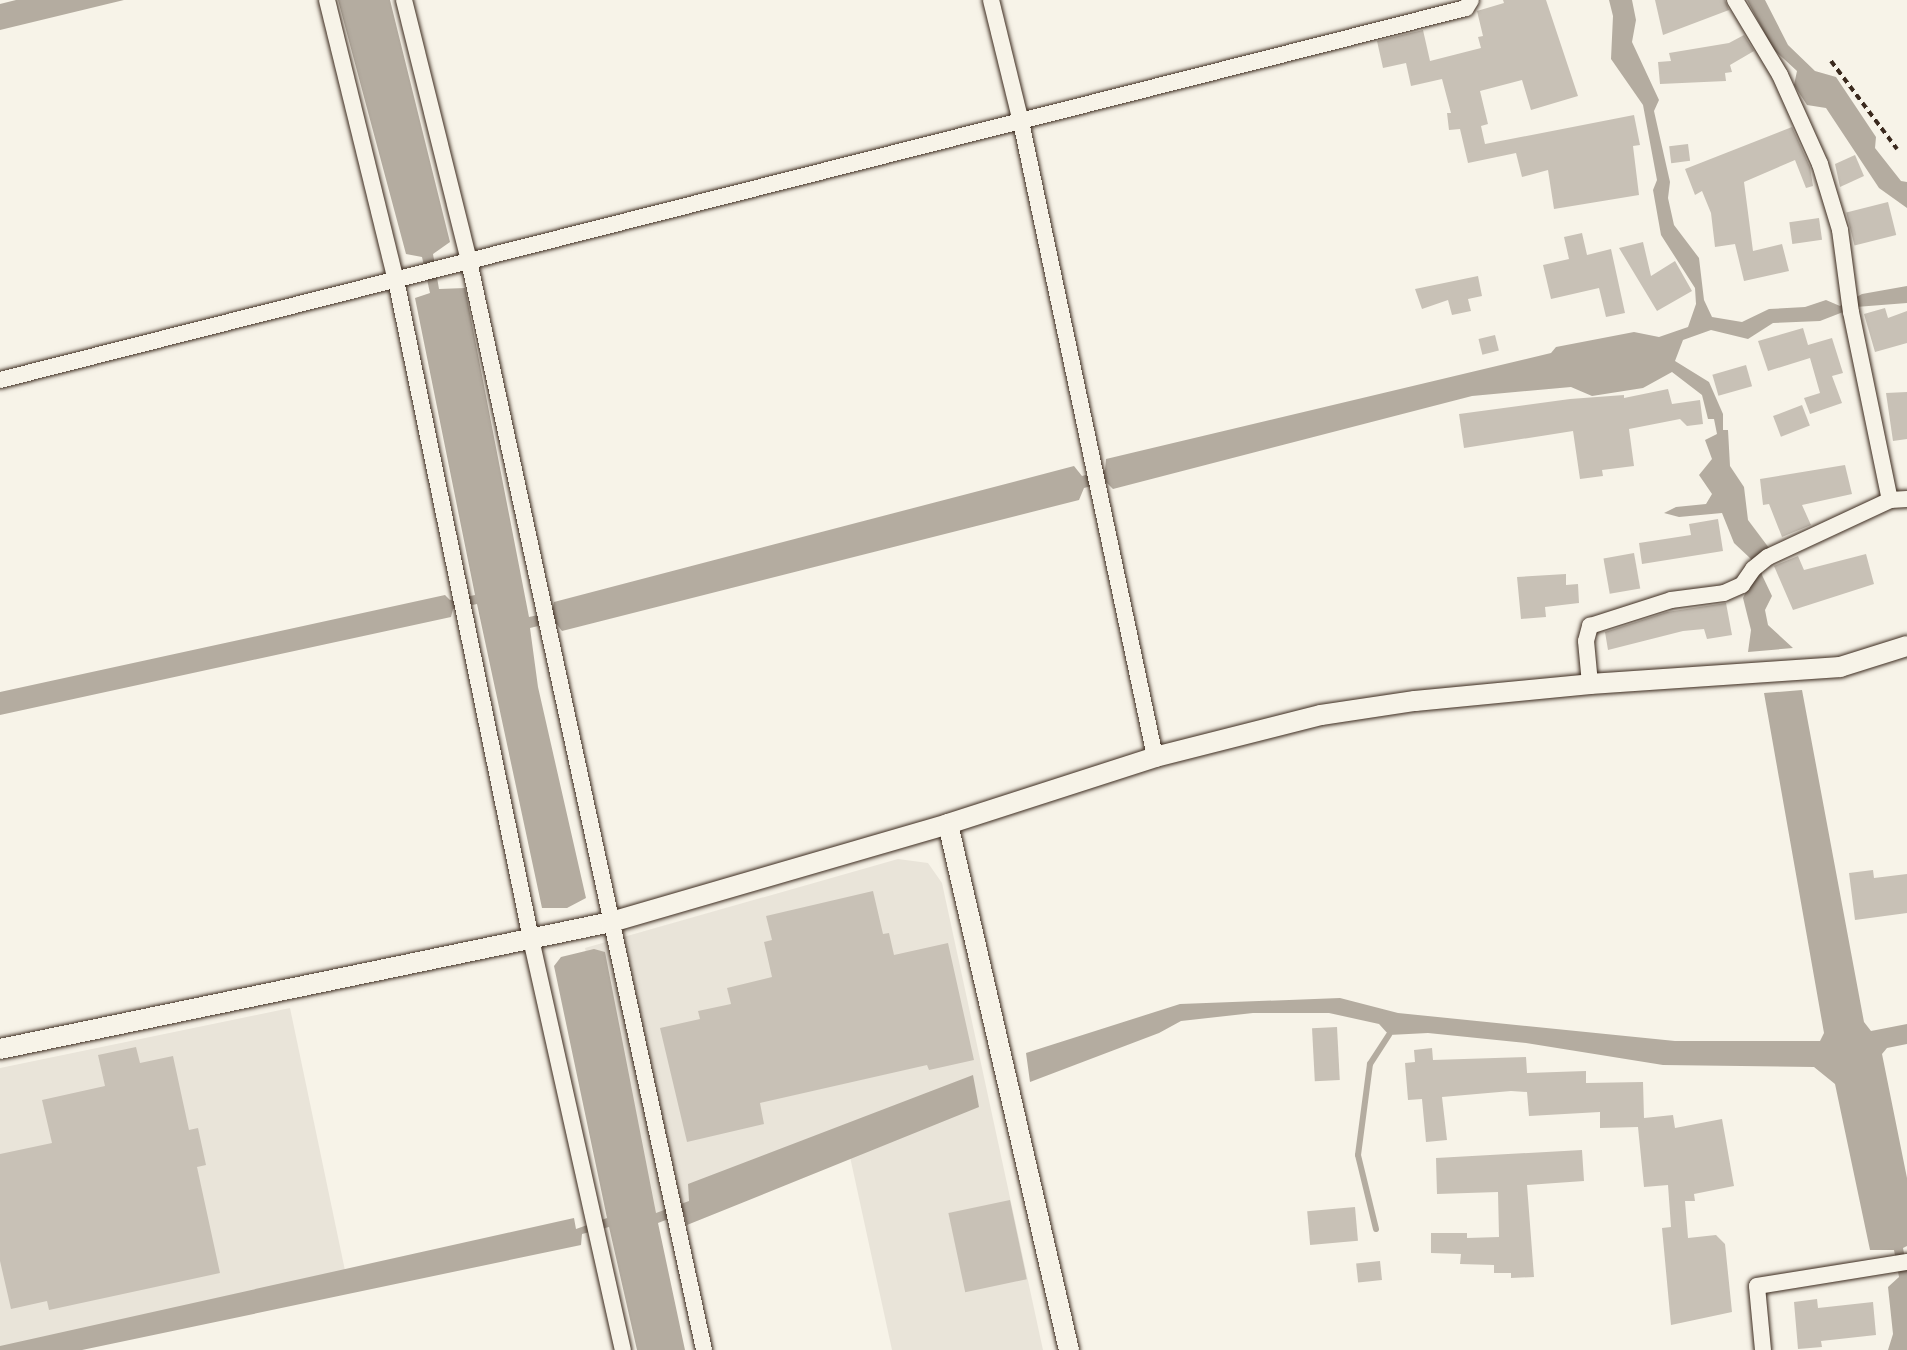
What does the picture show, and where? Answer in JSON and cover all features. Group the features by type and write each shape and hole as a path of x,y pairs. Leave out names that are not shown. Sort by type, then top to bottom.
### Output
{"street":[{"path":"327,0 396,280 531,939 623,1350"},
{"path":"404,0 469,261 704,1350"},
{"path":"991,0 1021,122 1155,757"},
{"path":"0,380 1466,9 1471,0"},
{"path":"1590,684 1586,641 1590,626 1671,600 1724,593 1742,585 1758,565 1898,500 1850,305 1840,231 1820,164 1780,75 1734,0"},
{"path":"0,1049 611,922 948,824 1155,757 1321,715 1415,700 1590,684 1840,667 1907,646"},
{"path":"948,824 1069,1350"},
{"path":"1763,1350 1757,1286 1900,1263"}],"path":[{"path":"1831,61 1897,149"}],"shaded area":[{"path":"16,0 124,0 0,30 0,4"},
{"path":"338,0 390,0 450,242 433,254 439,289 465,288 529,617 552,612 554,602 1074,466 1082,476 1105,470 1106,459 1551,353 1556,347 1634,332 1659,337 1688,327 1696,304 1695,288 1661,235 1653,190 1657,180 1643,105 1611,59 1613,16 1609,0 1632,0 1636,20 1632,42 1659,100 1654,111 1670,182 1668,198 1674,225 1699,258 1704,300 1712,317 1742,322 1769,309 1805,307 1826,300 1840,306 1862,294 1907,286 1907,303 1856,307 1820,321 1773,323 1748,339 1711,330 1683,340 1675,361 1709,382 1723,414 1723,430 1728,430 1730,466 1744,487 1748,520 1769,548 1761,556 1762,575 1772,596 1765,610 1768,625 1793,648 1748,652 1751,630 1743,598 1754,575 1751,559 1734,543 1722,513 1679,517 1664,513 1676,507 1706,504 1712,494 1699,475 1712,459 1705,440 1717,434 1714,419 1708,419 1702,395 1672,372 1643,388 1592,396 1571,387 1472,396 1113,489 1106,482 1084,488 1079,500 562,631 555,622 530,628 538,687 586,898 567,908 542,908 477,604 453,609 451,617 0,715 0,692 445,595 450,600 475,595 415,298 430,293 422,257 406,254"},
{"path":"1747,0 1765,0 1788,45 1815,71 1836,77 1876,137 1875,148 1901,181 1907,182 1907,208 1879,188 1826,108 1807,105 1794,85 1797,71 1773,49"},
{"path":"1802,690 1864,1022 1871,1031 1907,1024 1907,1044 1887,1048 1882,1054 1907,1178 1907,1246 1903,1248 1907,1269 1907,1350 1888,1350 1893,1334 1888,1287 1899,1277 1894,1250 1870,1250 1835,1084 1814,1067 1663,1065 1526,1043 1428,1033 1389,1035 1379,1024 1329,1013 1253,1013 1181,1021 1159,1033 1030,1082 1026,1053 1180,1004 1340,998 1398,1013 1675,1041 1820,1041 1824,1033 1764,693"},
{"path":"898,859 928,863 942,883 1043,1350 892,1350 847,1143 639,1224 585,948"},
{"path":"594,949 605,952 656,1213 689,1201 688,1184 973,1075 979,1107 687,1225 684,1213 658,1223 685,1350 637,1350 609,1227 582,1234 581,1245 82,1350 0,1350 0,1346 574,1218 576,1229 607,1218 554,966 561,957"},
{"path":"290,1008 347,1280 0,1350 0,1068"}],"building":[{"path":"1503,0 1546,0 1578,96 1531,110 1522,80 1480,91 1488,124 1481,126 1485,144 1634,115 1640,145 1633,146 1639,195 1554,209 1548,170 1522,177 1516,153 1468,163 1460,129 1449,130 1447,113 1451,113 1442,79 1411,86 1406,63 1383,68 1377,41 1423,30 1430,61 1481,48 1478,37 1483,36 1477,11 1504,3"},
{"path":"1655,0 1725,0 1729,10 1663,35"},
{"path":"1744,35 1754,51 1730,65 1732,72 1725,73 1726,81 1660,84 1658,62 1671,61 1669,53 1729,43"},
{"path":"1792,127 1810,167 1813,186 1806,188 1795,160 1744,182 1753,251 1782,244 1789,271 1744,281 1735,244 1715,247 1711,213 1702,191 1695,195 1685,169"},
{"path":"1688,144 1690,161 1671,163 1669,146"},
{"path":"1855,155 1864,176 1840,187 1835,164"},
{"path":"1888,202 1896,235 1855,245 1846,212"},
{"path":"1819,218 1822,240 1792,244 1789,222"},
{"path":"1582,233 1587,255 1611,249 1625,313 1606,317 1599,288 1551,299 1543,265 1569,259 1564,237"},
{"path":"1643,242 1651,276 1675,261 1692,291 1657,311 1619,248"},
{"path":"1478,276 1482,296 1468,299 1471,311 1452,315 1448,300 1422,309 1415,289"},
{"path":"1885,308 1888,318 1907,311 1907,343 1875,352 1864,314"},
{"path":"1803,328 1808,345 1832,338 1843,373 1832,376 1842,403 1810,414 1804,398 1820,393 1810,358 1768,371 1758,341"},
{"path":"1495,335 1499,351 1482,355 1479,339"},
{"path":"1746,365 1752,386 1718,396 1712,375"},
{"path":"1668,389 1672,404 1700,400 1703,424 1687,426 1680,419 1629,429 1634,466 1602,470 1603,476 1580,479 1573,431 1464,448 1459,414 1570,399 1624,395 1624,398"},
{"path":"1907,392 1907,439 1893,441 1886,393"},
{"path":"1802,405 1810,426 1781,437 1773,416"},
{"path":"1845,465 1852,494 1802,505 1811,525 1782,537 1769,504 1763,505 1760,479"},
{"path":"1718,519 1723,551 1642,564 1639,543 1691,535 1689,524"},
{"path":"1634,553 1640,588 1610,594 1603,558"},
{"path":"1866,554 1874,584 1793,610 1774,566 1798,556 1804,570"},
{"path":"1566,574 1566,585 1578,584 1579,603 1545,607 1546,617 1521,619 1517,577"},
{"path":"1726,603 1732,635 1707,639 1704,629 1683,631 1608,650 1605,632 1667,612"},
{"path":"1873,870 1874,878 1907,874 1907,913 1855,920 1849,873"},
{"path":"873,891 883,934 889,933 894,955 948,943 974,1060 929,1070 927,1065 760,1103 764,1124 687,1142 660,1028 700,1019 698,1011 731,1004 727,988 772,977 764,942 772,940 766,916"},
{"path":"1337,1027 1340,1080 1315,1081 1312,1028"},
{"path":"136,1047 140,1063 173,1056 189,1130 198,1128 206,1165 197,1167 220,1273 49,1310 47,1301 11,1309 0,1261 0,1154 52,1143 42,1100 105,1086 98,1055"},
{"path":"1432,1048 1433,1060 1526,1057 1527,1073 1586,1071 1586,1083 1643,1082 1644,1118 1673,1115 1675,1128 1722,1119 1734,1186 1694,1194 1695,1201 1685,1201 1688,1238 1716,1235 1725,1244 1732,1312 1671,1325 1662,1228 1671,1227 1668,1185 1644,1187 1638,1127 1600,1128 1600,1112 1529,1116 1527,1092 1511,1091 1442,1097 1447,1140 1426,1142 1422,1099 1408,1100 1405,1063 1415,1062 1414,1050"},
{"path":"1582,1150 1584,1181 1527,1185 1534,1277 1511,1278 1511,1273 1494,1273 1494,1265 1460,1264 1461,1254 1431,1253 1431,1233 1467,1233 1467,1238 1499,1237 1498,1192 1437,1194 1436,1158"},
{"path":"1010,1200 1027,1279 965,1292 948,1213"},
{"path":"1355,1207 1358,1241 1310,1245 1307,1211"},
{"path":"1380,1261 1382,1280 1358,1282 1356,1264"},
{"path":"1817,1299 1818,1308 1873,1302 1876,1335 1821,1341 1822,1347 1798,1349 1794,1302"}],"waterway":[{"path":"1376,1229 1358,1155 1370,1064 1389,1035"}]}
